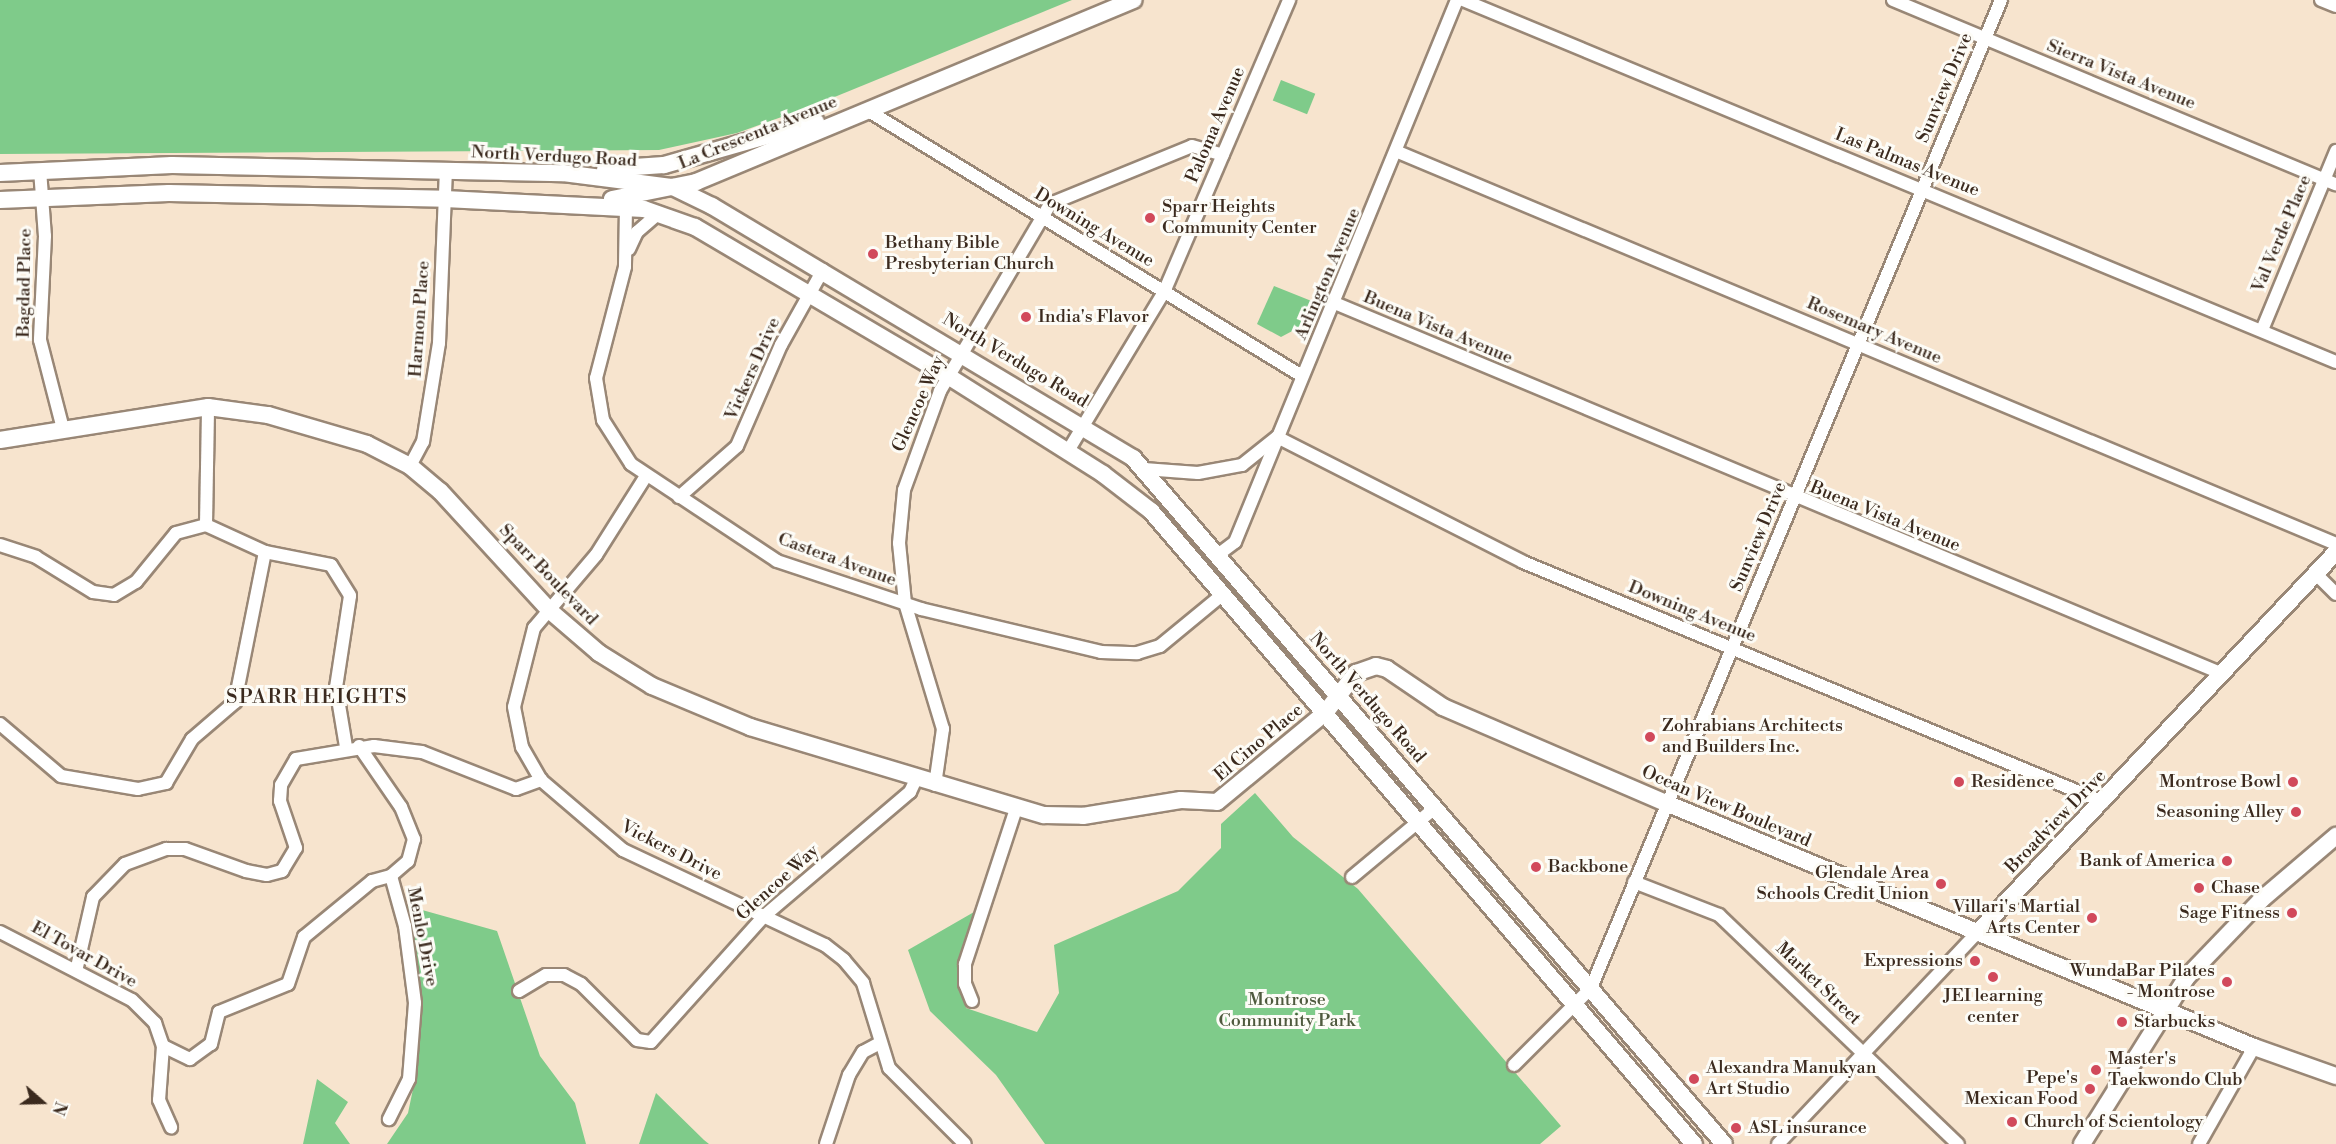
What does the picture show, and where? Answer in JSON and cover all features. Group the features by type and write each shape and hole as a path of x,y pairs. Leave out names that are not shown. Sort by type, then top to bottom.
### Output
{"main road":[{"name":"La Crescenta Avenue","path":"557,205 673,187 1134,0"},
{"name":"La Crescenta Avenue","path":"563,173 664,165 867,110"},
{"name":"North Verdugo Road","path":"0,172 172,165 563,173 673,187 823,270 962,351 1083,426 1144,469 1220,554 1724,1144"},
{"path":"0,200 169,193 445,199 626,207 659,213 695,227 948,376 1068,451 1151,511 1694,1144"},
{"name":"Sparr Boulevard","path":"0,440 208,407 268,415 328,432 410,466 470,522 549,610 599,653 698,710 1016,809 1083,816 1181,800 1217,802"},
{"name":"Broadview Drive","path":"1977,933 2103,802 2336,552"},
{"name":"Ocean View Boulevard","path":"1325,713 1356,673 1387,669 1443,707 1666,803 2254,1047 2336,1076"},
{"name":"El Cino Place","path":"1217,802 1325,713"},
{"path":"2082,1144 2186,978 2261,900 2336,836"}],"street":[{"name":"Paloma Avenue","path":"1068,451 1164,292 1289,0"},
{"name":"Arlington Avenue","path":"1220,554 1235,542 1302,376 1337,304 1457,0"},
{"name":"Las Palmas Avenue","path":"1463,0 2336,362"},
{"name":"Sierra Vista Avenue","path":"1893,0 2330,181"},
{"name":"Sunview Drive","path":"1514,1065 1577,1007 1591,988 2001,0"},
{"path":"2321,0 2336,6"},
{"name":"Downing Avenue","path":"867,110 1302,376"},
{"name":"Glencoe Way","path":"935,785 942,766 943,729 905,603 899,543 904,490 948,376 1053,202 1184,149 1200,146 1222,155"},
{"name":"Val Verde Place","path":"2262,330 2330,181 2336,151"},
{"name":"Rosemary Avenue","path":"1398,152 2336,544"},
{"name":"Bagdad Place","path":"40,170 40,340 63,429"},
{"name":"Harmon Place","path":"410,466 423,442 439,343 447,171"},
{"name":"Castera Avenue","path":"626,207 628,250"},
{"name":"Castera Avenue","path":"659,213 637,232 628,250 596,378 613,440 646,476 777,561 905,603 1004,632 1101,652 1137,653 1160,646 1223,594"},
{"name":"Vickers Drive","path":"679,497 737,446 823,270"},
{"name":"Buena Vista Avenue","path":"1337,304 1794,499 2223,674"},
{"path":"206,525 208,407"},
{"name":"Downing Avenue","path":"1277,437 1523,562 2103,802"},
{"path":"1144,469 1198,472 1242,465 1277,437"},
{"name":"Vickers Drive","path":"646,476 596,555 534,628 514,707 522,747 541,780 623,850 825,945 844,960 863,983 880,1043 899,1082 965,1144"},
{"path":"0,545 36,557 93,592 114,595 136,582 176,533 206,525 265,552 327,563 349,589 336,687 346,747"},
{"path":"0,724 61,776 138,789 166,783 192,739 235,702 265,552"},
{"path":"2316,575 2336,594"},
{"path":"77,967 93,897 125,864 166,849 186,849 246,871 267,875 282,871 296,848 280,801 285,770 296,759 359,746 422,752 516,789 541,780"},
{"name":"Menlo Drive","path":"359,746 401,807 414,839 408,861 391,876 405,926 415,1003 409,1079 389,1119"},
{"name":"Glencoe Way","path":"519,991 546,975 574,978 643,1042 657,1038 763,917 910,792 916,778"},
{"path":"1352,877 1436,807"},
{"path":"972,1001 964,984 966,964 1016,809"},
{"path":"171,1127 159,1100 163,1046 190,1059 202,1054 219,1012 288,984 304,937 372,881 391,876"},
{"name":"Market Street","path":"1634,882 1719,915 1958,1144"},
{"name":"El Tovar Drive","path":"0,932 77,967 132,1000 155,1023 163,1046"},
{"name":"Broadview Drive","path":"1778,1144 1977,933"},
{"path":"826,1144 849,1075 863,1052 880,1043"},
{"path":"2199,1144 2254,1047"}],"green space":[{"path":"0,0 1072,0 815,105 737,133 659,150 0,154"},
{"path":"1281,80 1315,94 1307,114 1273,100"},
{"path":"1274,286 1319,304 1313,320 1281,337 1257,324"},
{"name":"Montrose Community Park","path":"1255,793 1293,837 1358,889 1561,1126 1540,1144 1045,1144 996,1075 930,1011 908,950 974,912 959,963 966,1008 1037,1032 1059,993 1054,945 1178,891 1221,848 1221,824"},
{"path":"408,906 497,931 540,1056 575,1103 586,1144 387,1144 408,1113 418,1065 422,998"},
{"path":"317,1079 348,1102 335,1123 350,1144 303,1144"},
{"path":"656,1093 704,1140 709,1144 639,1144"}],"place":[{"name":"Sparr Heights Community Center","path":"1150,218"},
{"name":"Bethany Bible Presbyterian Church","path":"873,254"},
{"name":"India's Flavor","path":"1026,317"},
{"name":"Zohrabians Architects and Builders Inc.","path":"1650,737"},
{"name":"Residence","path":"1959,782"},
{"name":"Montrose Bowl","path":"2293,782"},
{"name":"Seasoning Alley","path":"2296,812"},
{"name":"Bank of America","path":"2227,861"},
{"name":"Backbone","path":"1536,867"},
{"name":"Glendale Area Schools Credit Union","path":"1941,884"},
{"name":"Chase","path":"2199,888"},
{"name":"Sage Fitness","path":"2292,913"},
{"name":"Villari's Martial Arts Center","path":"2092,918"},
{"name":"Expressions","path":"1975,961"},
{"name":"JEI learning center","path":"1993,977"},
{"name":"WundaBar Pilates - Montrose","path":"2227,982"},
{"name":"Starbucks","path":"2122,1022"},
{"name":"Master's Taekwondo Club","path":"2096,1070"},
{"name":"Alexandra Manukyan Art Studio","path":"1694,1079"},
{"name":"Pepe's Mexican Food","path":"2090,1089"},
{"name":"Church of Scientology","path":"2012,1122"},
{"name":"ASL insurance","path":"1736,1128"}],"district":[{"name":"SPARR HEIGHTS","path":"317,697"}]}
